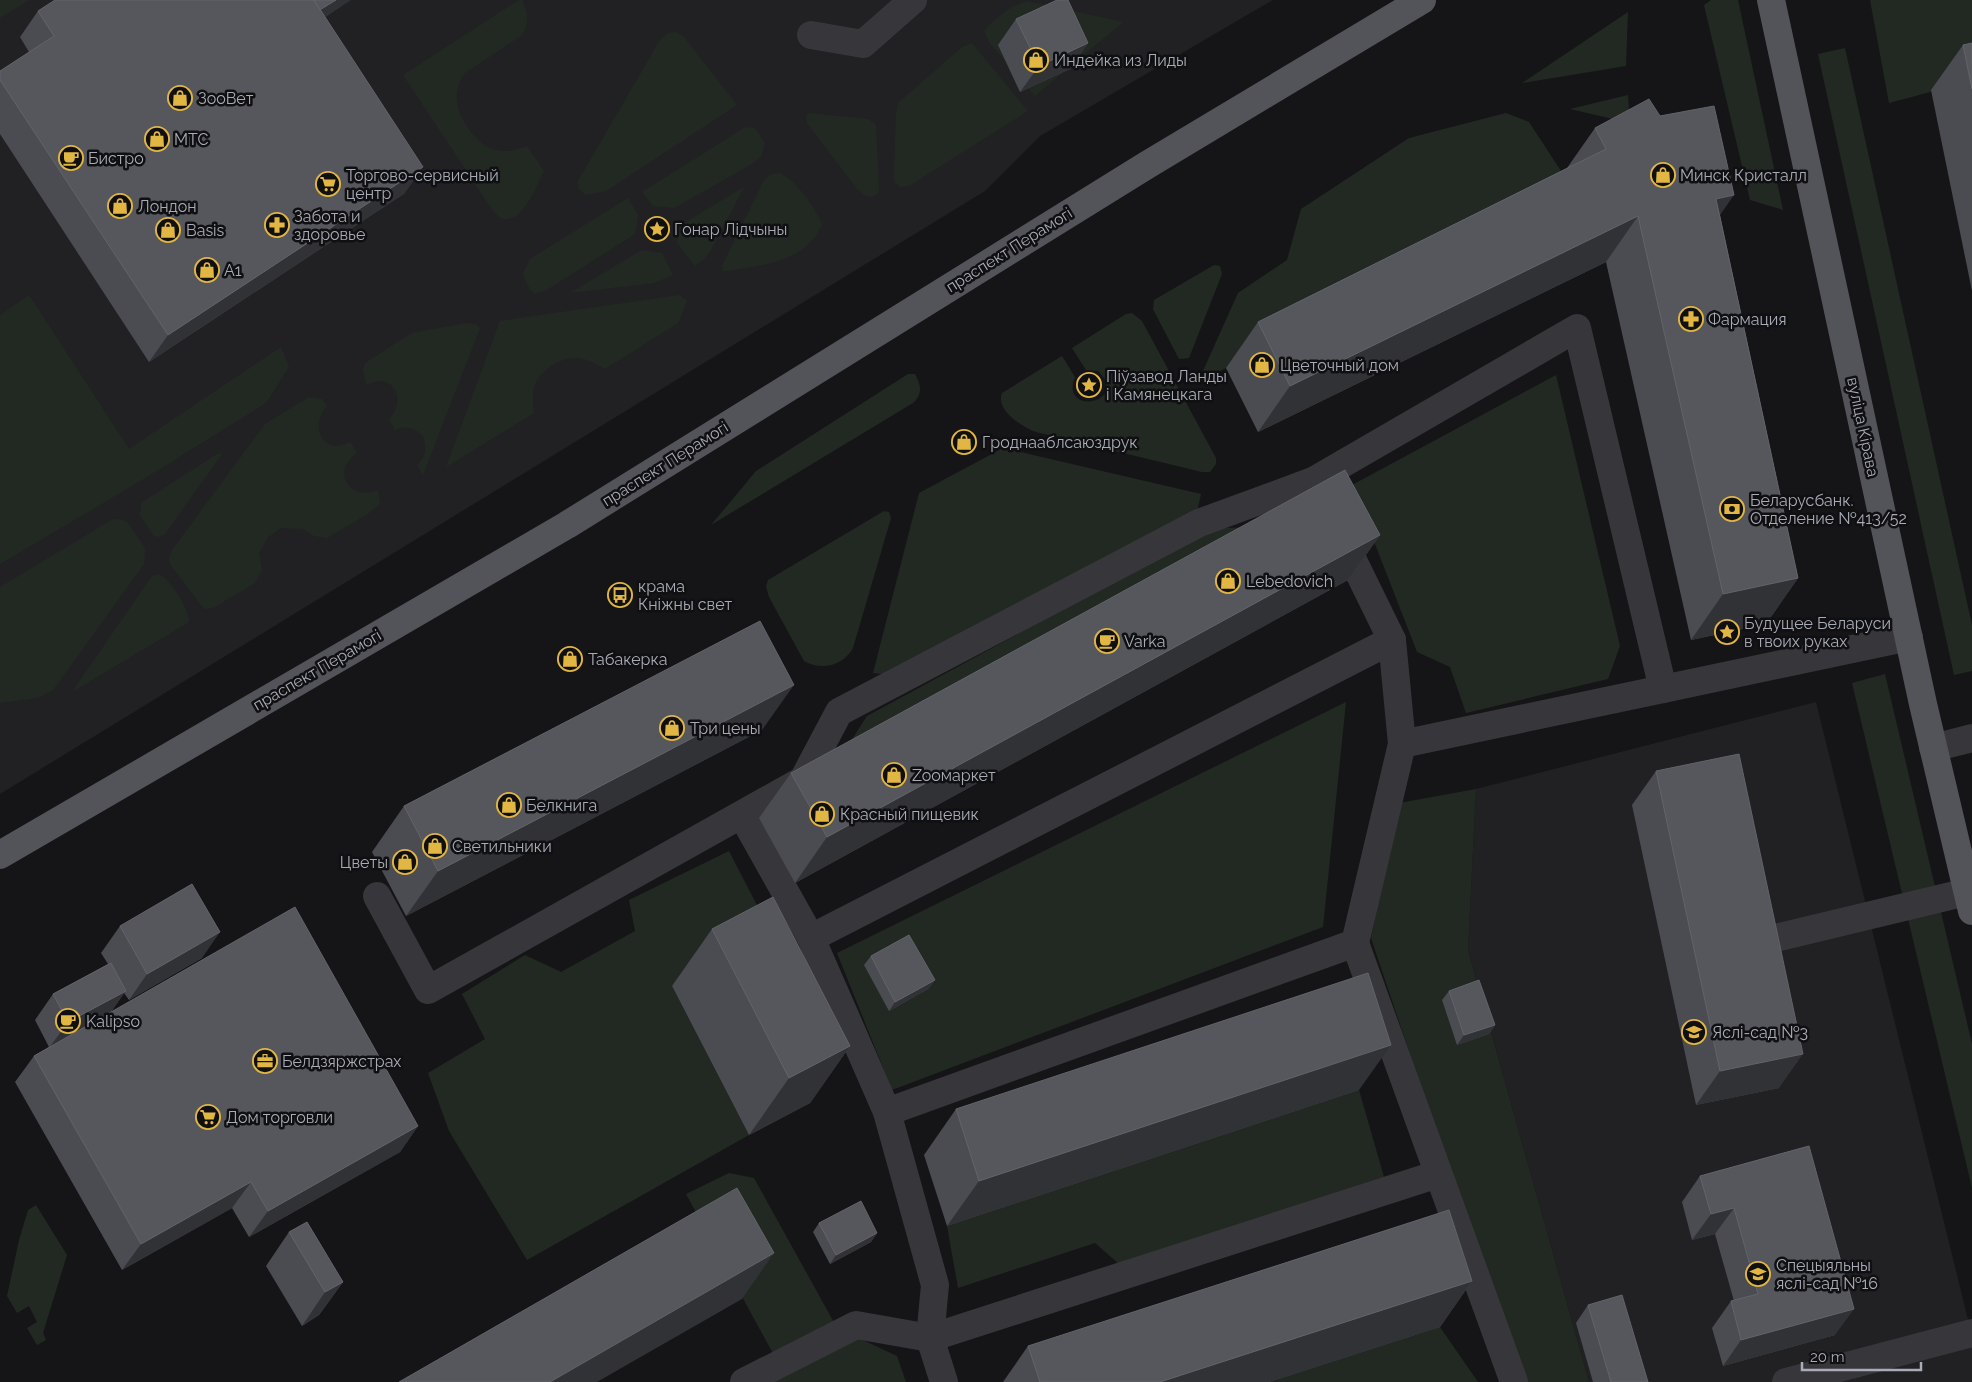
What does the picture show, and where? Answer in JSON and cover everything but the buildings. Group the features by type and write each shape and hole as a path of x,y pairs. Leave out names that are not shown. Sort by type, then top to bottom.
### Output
{"main road":[{"name":"праспект Перамогі","path":"1322,59 1384,0"},
{"name":"праспект Перамогі","path":"0,855 567,525 1147,165 1422,0"},
{"name":"вуліца Кірава","path":"1771,0 1933,748 1970,901"}],"street":[{"path":"811,35 863,44 913,0"},
{"path":"376,896 428,990 804,780 839,712 1198,523 1322,499 1577,328 1663,689"},
{"path":"1322,499 1392,640 1402,744 1355,944 1514,1382"},
{"path":"1402,744 1909,637"},
{"path":"811,938 1392,640"},
{"path":"1933,748 1972,738"},
{"path":"742,815 811,938 887,1112 935,1285 930,1338 944,1382"},
{"path":"1767,940 1970,901"},
{"path":"887,1112 1355,944"},
{"path":"744,1382 856,1325 930,1338 1438,1174"},
{"path":"1786,1382 1972,1333"}],"shaded area":[{"path":"0,0 1273,0 1040,136 985,191 0,794"},
{"path":"0,0 29,0 0,18"},
{"path":"519,0 522,0 526,9 527,23 524,32 521,36 465,73 460,81 457,96 457,104 462,119 482,144 492,149 504,151 527,146 544,171 527,204 514,217 507,219 499,217 491,208 403,75"},
{"path":"1711,0 1738,0 1783,210 1750,200 1704,5"},
{"path":"1870,0 1972,0 1972,81 1889,103"},
{"path":"1027,1 1123,22 1035,96 989,42 984,31 1003,13"},
{"path":"1628,12 1626,66 1522,83"},
{"path":"676,32 683,36 737,105 606,191 586,195 579,189 578,181 660,40 668,33"},
{"path":"972,43 1028,111 909,186 901,187 895,183 894,177 898,103 962,47"},
{"path":"1845,48 1972,625 1972,671 1954,675 1818,54"},
{"path":"1628,95 1630,123 1570,109"},
{"path":"809,113 868,119 876,125 879,190 876,195 866,196 858,190 807,123 806,116"},
{"path":"1506,113 1529,122 1563,174 1250,356 1198,382 1238,293 1287,260 1301,209 1409,138"},
{"path":"744,128 756,129 765,144 761,157 752,164 674,208 653,206 642,192"},
{"path":"780,173 786,176 805,196 822,225 815,237 805,247 782,260 769,264 723,271 722,266 764,180 772,174"},
{"path":"744,187 710,252 695,266 677,243 681,225"},
{"path":"628,198 638,215 635,234 545,291 535,294 530,290 523,274 530,259"},
{"path":"642,250 662,253 673,275 654,283 570,293"},
{"path":"1214,265 1220,266 1222,274 1189,358 1179,359 1153,309 1154,300"},
{"path":"29,295 129,449 281,347 289,367 266,403 147,477 0,564 0,315"},
{"path":"680,295 687,301 678,323 605,369 580,358 565,359 551,366 545,370 534,386 534,413 446,467 500,321"},
{"path":"1132,313 1142,321 1216,458 1216,464 1210,472 1202,472 1036,432 1018,422 1006,412 1003,406 1001,400 1002,393 1062,356 1075,377 1073,389 1076,397 1084,401 1093,401 1101,398 1106,391 1106,382 1098,371 1086,370 1072,348 1126,314"},
{"path":"467,323 475,324 480,328 423,475 417,465 425,452 423,436 410,428 395,430 389,419 396,408 397,395 395,389 391,384 385,382 377,381 366,385 363,369 365,363 412,333"},
{"path":"908,374 915,374 920,386 920,393 913,403 711,525 756,471"},
{"path":"1556,375 1620,646 1608,679 1466,713 1450,667 1417,652 1352,485"},
{"path":"309,397 322,399 327,406 319,422 321,437 332,445 340,446 350,442 357,453 349,460 345,467 344,475 347,482 351,488 358,492 367,493 378,490 380,504 369,513 327,538 314,536 302,529 281,528 268,537 259,553 262,569 255,583 213,608 204,609 170,564 169,558 172,550 265,424"},
{"path":"1003,448 1201,494 1197,512 891,675 873,673 919,493"},
{"path":"217,454 222,454 164,535 157,537 153,535 140,515 141,503"},
{"path":"884,511 889,512 891,518 853,648 844,659 831,665 817,666 804,661 769,597 766,586 768,580"},
{"path":"113,519 128,523 145,548 144,564 53,690 37,698 0,703 0,587"},
{"path":"1292,527 824,783 867,716 1213,528"},
{"path":"158,574 168,581 178,595 186,610 189,622 72,692 152,576"},
{"path":"1885,674 1972,1044 1972,1188 1852,683"},
{"path":"1346,702 1323,927 892,1090 837,953"},
{"name":"Яслі-сад №3","path":"1816,702 1972,1336 1972,1382 1589,1382 1468,950 1476,789"},
{"path":"1476,789 1468,950 1589,1382 1520,1382 1371,938 1399,803"},
{"path":"729,851 761,913 672,986 749,1135 527,1260 449,1131 428,1073 485,1039 462,994 525,955 561,972 635,931 629,900"},
{"path":"1359,1090 1384,1177 1119,1264 1095,1243 958,1288 947,1226"},
{"path":"729,1173 754,1178 836,1326 776,1359 686,1194"},
{"path":"36,1205 67,1255 43,1333 46,1340 37,1345 27,1328 37,1322 29,1306 17,1313 7,1296 19,1240 28,1210"},
{"path":"1440,1327 1478,1382 1269,1382"},
{"path":"852,1335 897,1356 906,1382 765,1382"}],"place":[{"name":"Индейка из Лиды","path":"1036,60"},
{"name":"ЗооВет","path":"180,98"},
{"name":"МТС","path":"157,139"},
{"name":"Бистро","path":"71,158"},
{"name":"Минск Кристалл","path":"1663,175"},
{"name":"Торгово-сервисный центр","path":"328,184"},
{"name":"Лондон","path":"120,206"},
{"name":"Забота и здоровье","path":"277,225"},
{"name":"Гонар Лідчыны","path":"657,229"},
{"name":"Basis","path":"168,230"},
{"name":"A1","path":"207,270"},
{"name":"Фармация","path":"1691,319"},
{"name":"Цветочный дом","path":"1262,365"},
{"name":"Піўзавод Ланды і Камянецкага","path":"1089,385"},
{"name":"Гроднааблсаюздрук","path":"964,442"},
{"name":"Беларусбанк. Отделение №413/52","path":"1732,509"},
{"name":"Lebedovich","path":"1228,581"},
{"name":"крама Кніжны свет","path":"620,595"},
{"name":"Будущее Беларуси в твоих руках","path":"1727,632"},
{"name":"Varka","path":"1107,641"},
{"name":"Табакерка","path":"570,659"},
{"name":"Три цены","path":"672,728"},
{"name":"Zooмаркет","path":"894,775"},
{"name":"Белкнига","path":"509,805"},
{"name":"Красный пищевик","path":"822,814"},
{"name":"Светильники","path":"435,846"},
{"name":"Цветы","path":"405,862"},
{"name":"Kalipso","path":"68,1021"},
{"name":"Яслі-сад №3","path":"1694,1032"},
{"name":"Белдзяржстрах","path":"265,1061"},
{"name":"Дом торговли","path":"208,1117"},
{"name":"Спецыяльны яслі-сад №16","path":"1758,1274"}]}
